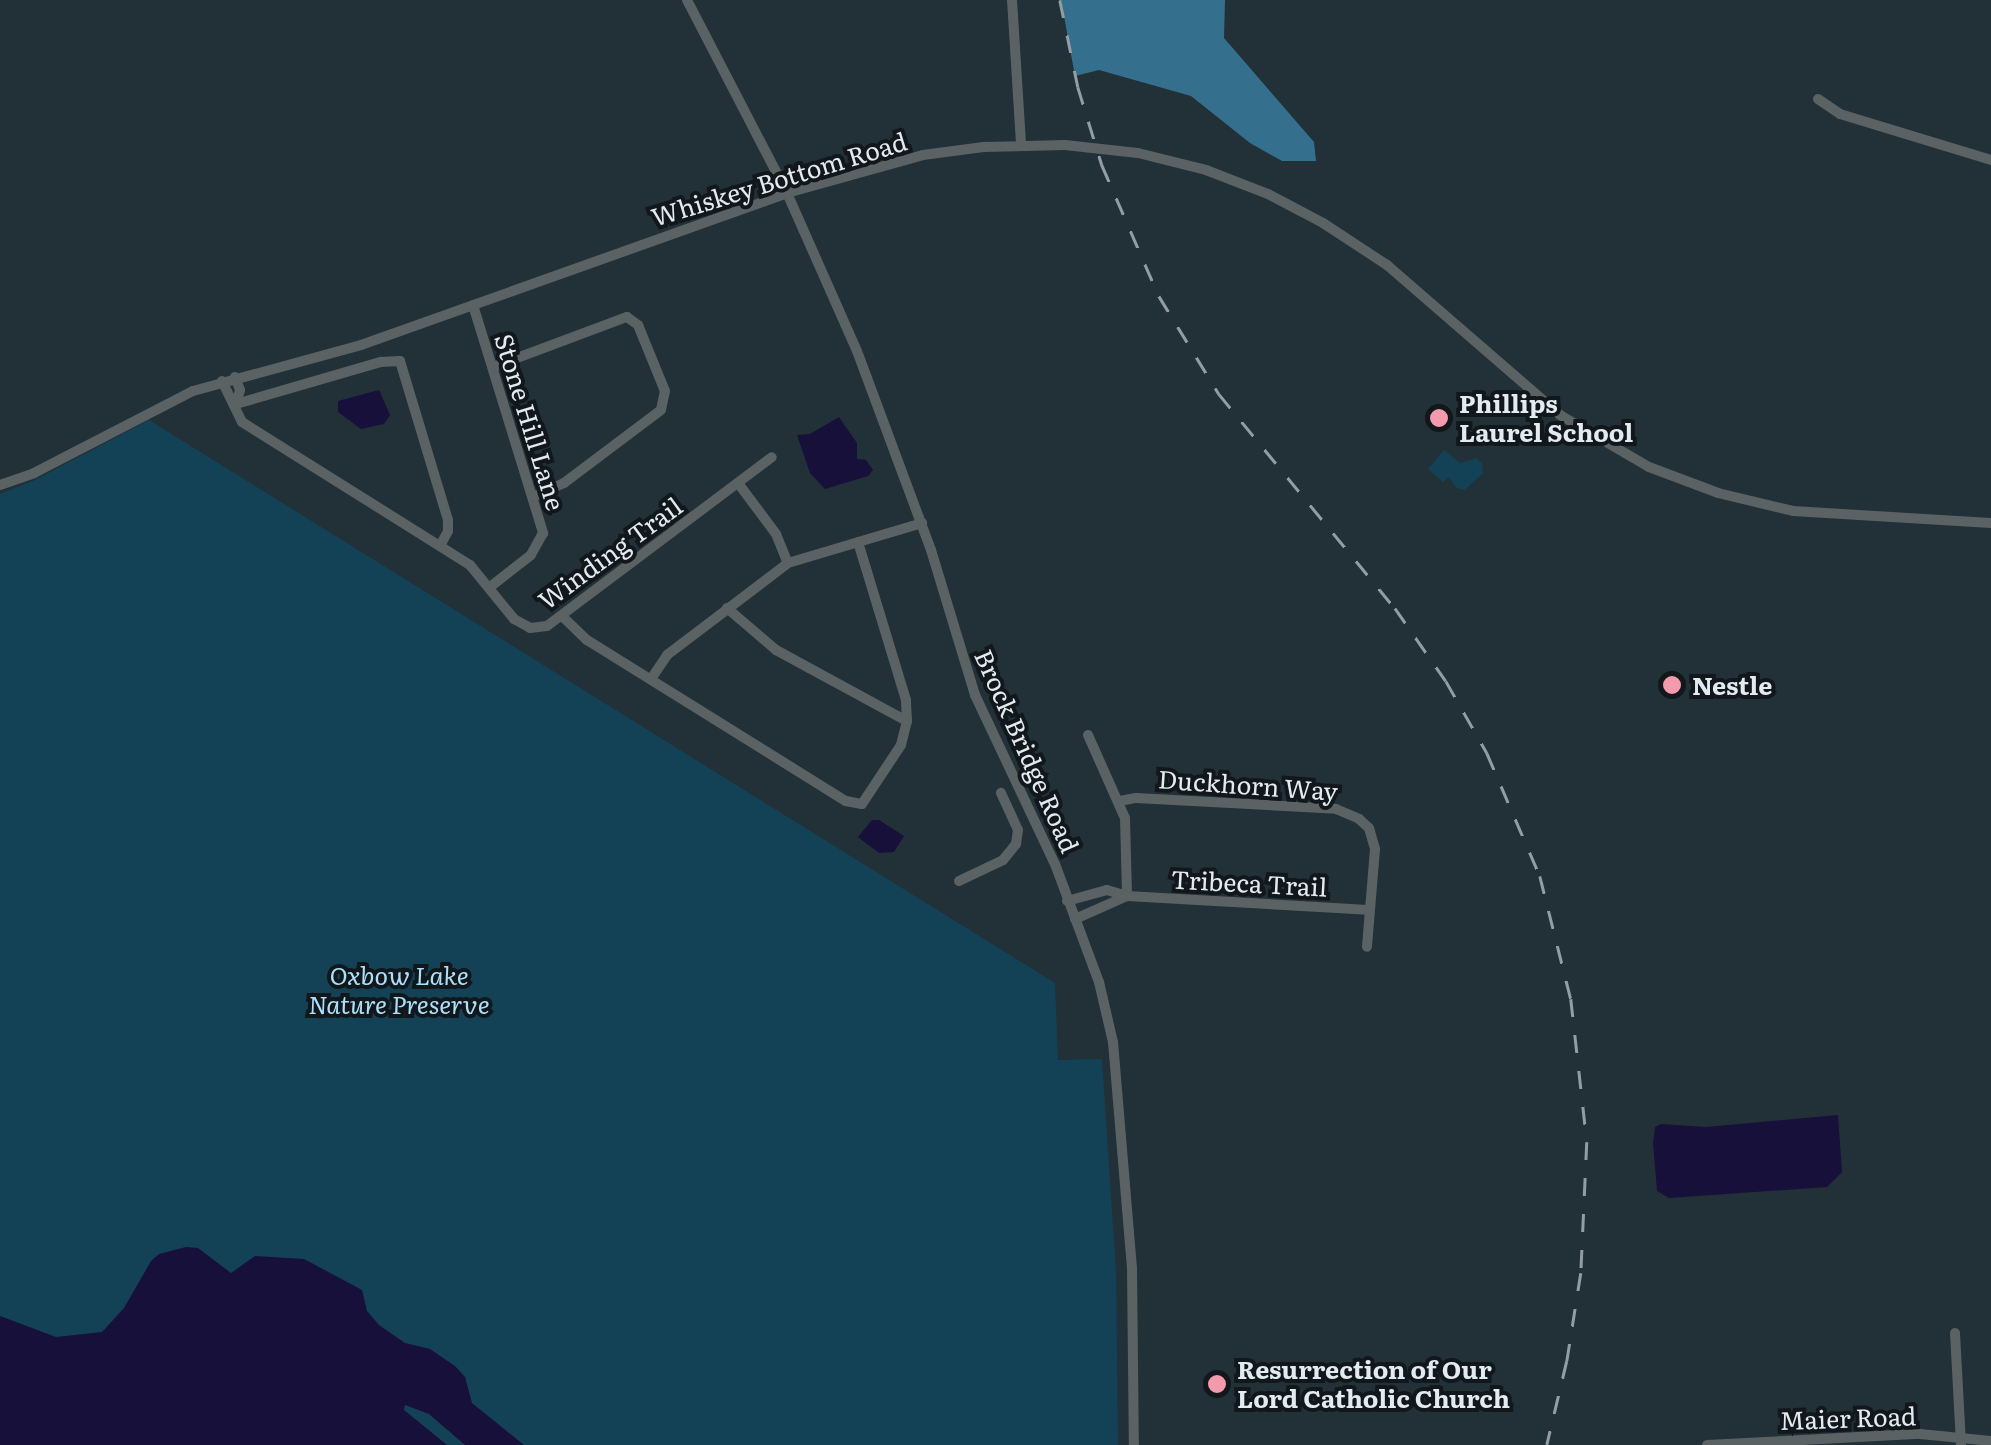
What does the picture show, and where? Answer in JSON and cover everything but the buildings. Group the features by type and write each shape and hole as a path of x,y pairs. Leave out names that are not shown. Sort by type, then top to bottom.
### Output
{"street":[{"name":"Brock Bridge Road","path":"687,0 787,193 857,351 922,522 976,694 1038,828 1099,982 1113,1042 1132,1268 1134,1445"},
{"path":"1012,0 1021,144"},
{"path":"1818,99 1840,114 1991,160"},
{"name":"Whiskey Bottom Road","path":"0,484 34,472 175,398 222,381 361,345 787,193 923,155 1021,144 1117,150 1206,170 1268,194 1324,223 1386,265 1560,415 1650,467 1718,493 1793,511 1991,523"},
{"name":"Stone Hill Lane","path":"473,305 532,497 541,544 490,586"},
{"path":"493,366 627,317 638,325 665,391 660,410 564,483 532,497"},
{"path":"236,404 381,362 400,362 448,520 448,531 440,546"},
{"path":"236,377 240,390 236,404"},
{"name":"Winding Trail","path":"222,381 242,422 475,568 521,624 548,626 772,458"},
{"path":"738,483 776,534 788,563"},
{"path":"651,679 667,655 788,563 922,522"},
{"path":"562,616 587,640 854,805 869,798 902,745 907,721 906,700 858,542"},
{"path":"727,608 776,650 907,721"},
{"path":"1088,735 1120,802 1127,841 1127,896"},
{"path":"1001,793 1018,836"},
{"name":"Duckhorn Way","path":"1120,802 1136,798 1348,812 1360,818 1374,838 1367,946"},
{"path":"959,881 1003,860 1018,836 1038,828"},
{"name":"Tribeca Trail","path":"1067,901 1107,890 1127,896 1368,910"},
{"name":"Tribeca Trail","path":"1075,919 1127,896"},
{"path":"1955,1332 1960,1441"},
{"name":"Maier Road","path":"1707,1445 1920,1434 1960,1441 1991,1441"}],"green space":[{"name":"Oxbow Lake Nature Preserve","path":"149,420 1055,983 1058,1060 1102,1059 1116,1271 1118,1445 0,1445 0,494 35,480"},
{"path":"1444,450 1460,463 1476,458 1482,463 1483,473 1465,490 1457,488 1448,477 1443,482 1428,469"}],"shaded area":[{"path":"1061,0 1225,0 1224,38 1314,142 1316,161 1282,161 1250,143 1191,96 1099,70 1075,76"},
{"path":"379,390 390,415 384,424 361,429 338,412 338,401"},
{"path":"839,417 857,443 857,459 866,460 873,470 868,476 825,489 810,473 797,435 810,434"},
{"path":"872,820 879,820 904,836 894,852 879,853 858,837"},
{"path":"1838,1115 1842,1172 1827,1187 1669,1198 1657,1191 1653,1143 1655,1127 1661,1124 1706,1127"},
{"path":"198,1248 231,1273 255,1256 304,1259 362,1290 367,1311 379,1325 405,1343 430,1349 455,1366 465,1377 472,1403 524,1445 465,1445 429,1414 405,1405 404,1410 447,1445 0,1445 0,1316 56,1337 102,1332 124,1308 151,1261 159,1254"}],"railway":[{"path":"1060,0 1078,87 1102,165 1159,296 1219,394 1395,608 1446,681 1487,753 1540,876 1571,999 1587,1142 1581,1273 1567,1361 1547,1445"}],"place":[{"name":"Phillips Laurel School","path":"1439,418"},
{"name":"Nestle","path":"1672,685"},
{"name":"Resurrection of Our Lord Catholic Church","path":"1217,1384"}]}
